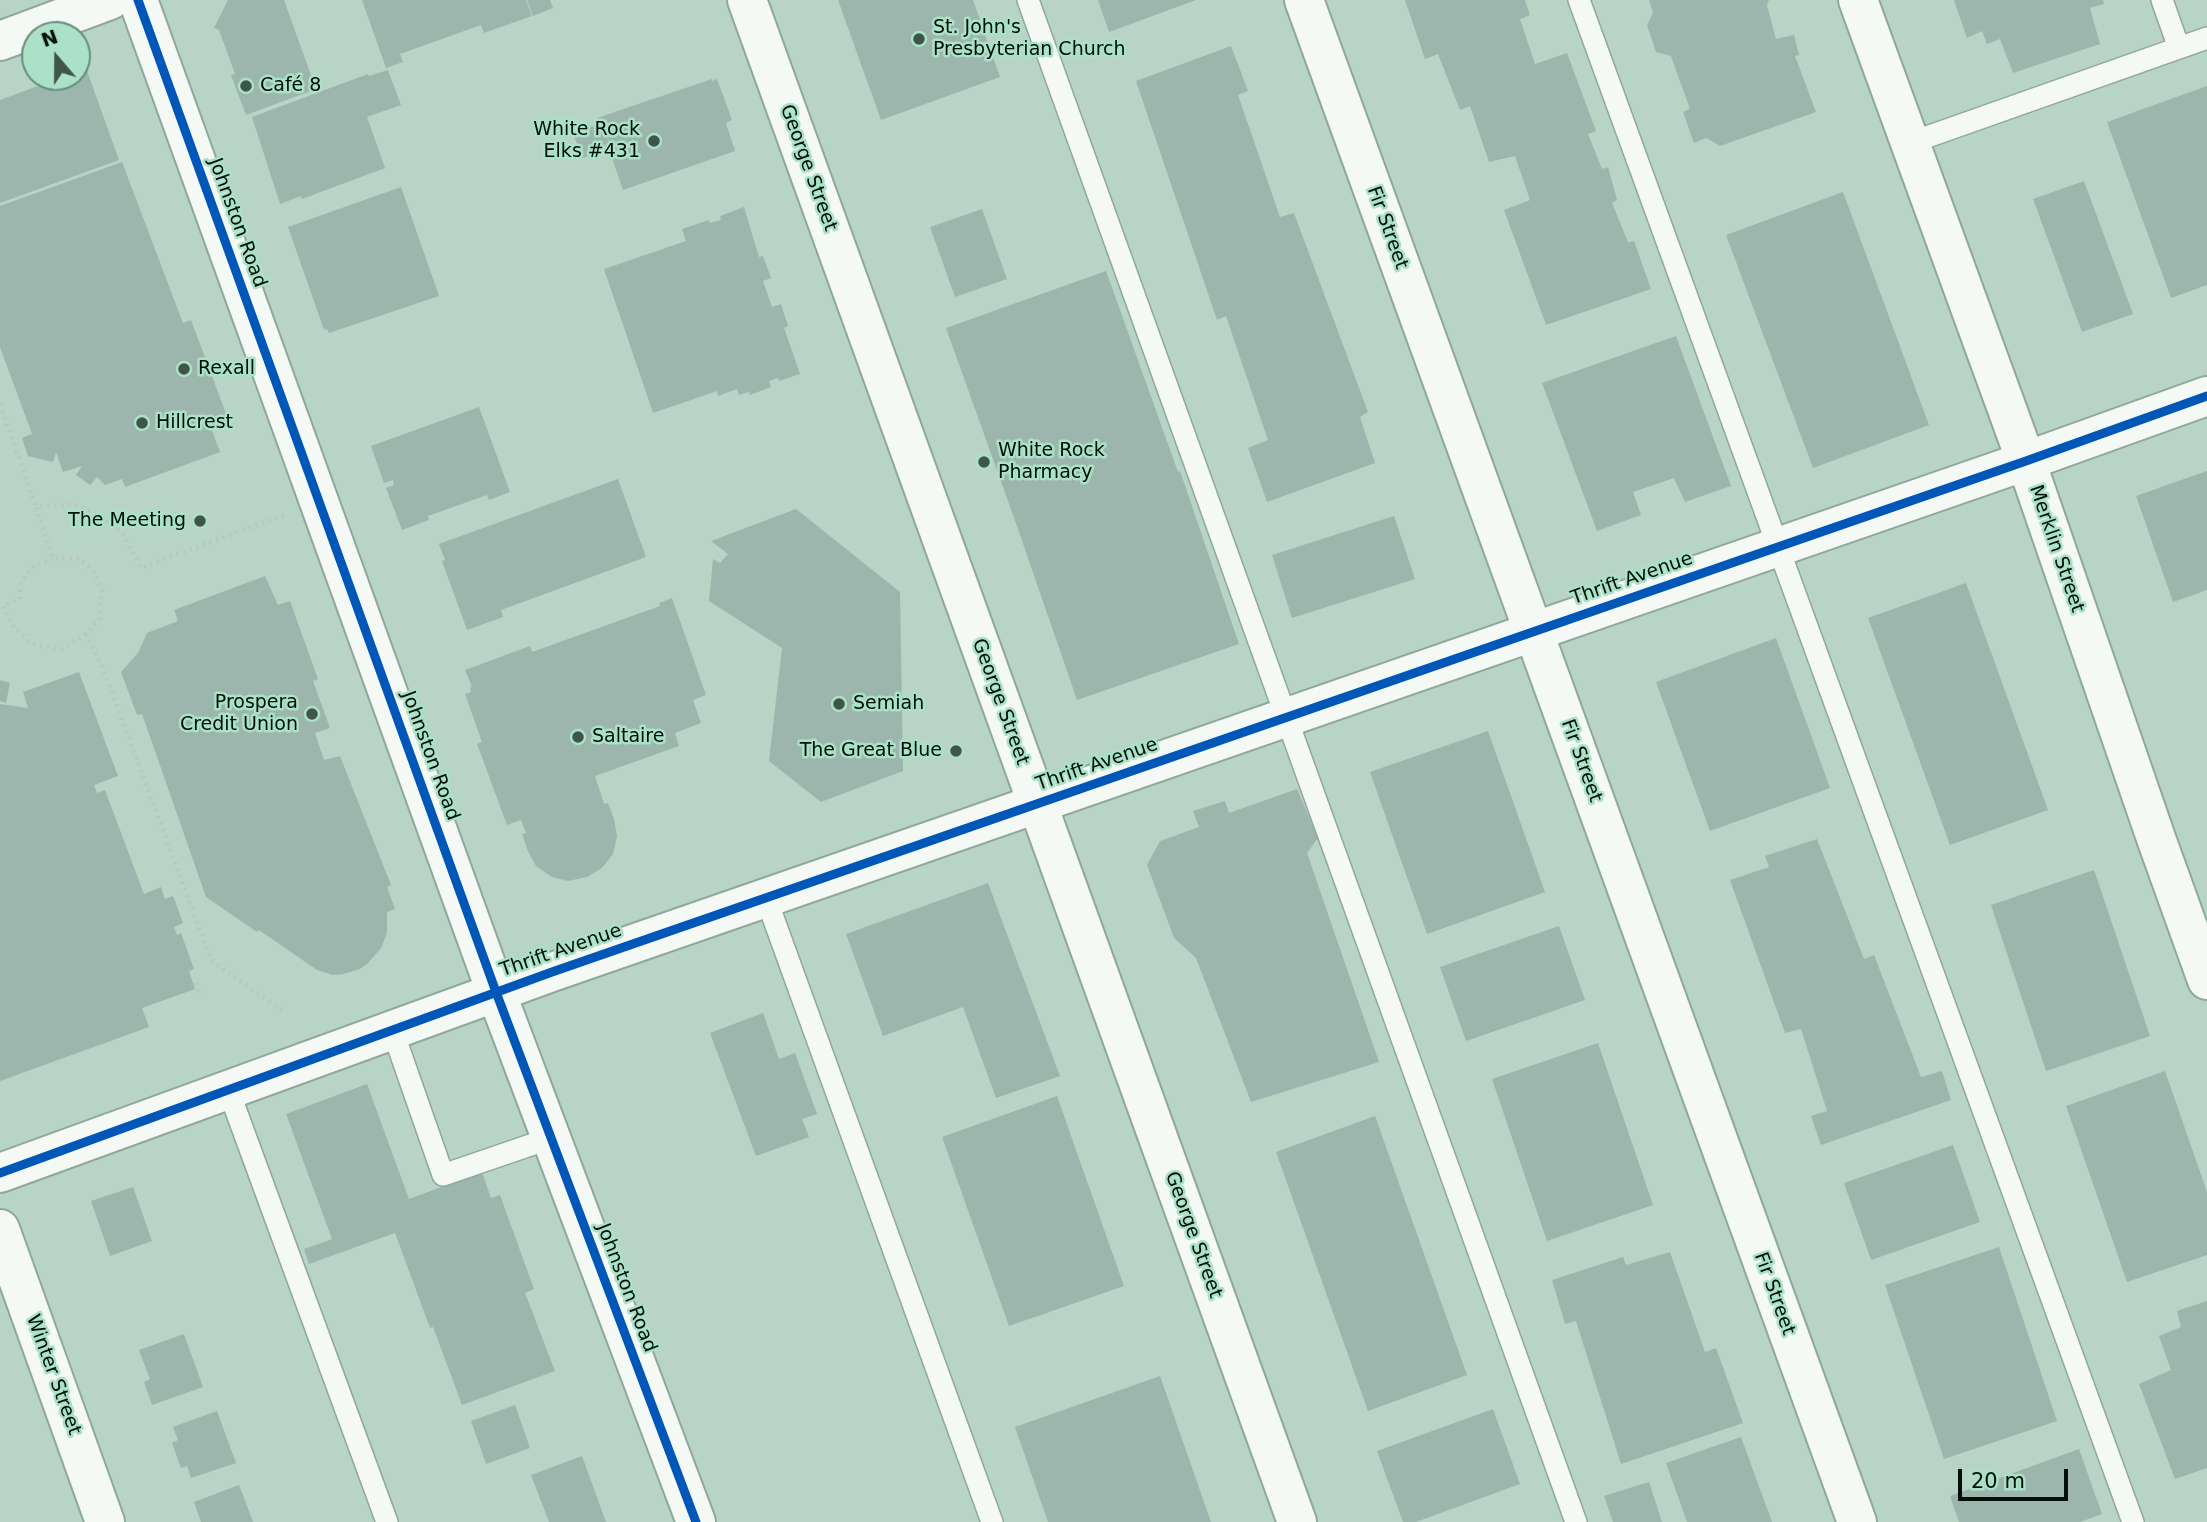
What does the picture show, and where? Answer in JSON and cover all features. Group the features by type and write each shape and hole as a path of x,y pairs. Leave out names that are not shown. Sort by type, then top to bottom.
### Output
{"street":[{"path":"0,41 110,0"},
{"name":"Johnston Road","path":"138,0 496,992 696,1522"},
{"name":"George Street","path":"747,0 1297,1522"},
{"name":"Fir Street","path":"1304,0 1857,1522"},
{"name":"Merklin Street","path":"1858,0 2026,461 2207,980"},
{"name":"Thrift Avenue","path":"0,1173 496,992 2207,396"},
{"name":"Winter Street","path":"0,1229 105,1522"}],"lane":[{"path":"1028,0 1576,1522"},
{"path":"1579,0 2133,1522"},
{"path":"2162,0 2179,48"},
{"path":"1910,142 2207,38"},
{"path":"766,898 992,1522"},
{"path":"392,1029 443,1175 551,1138"},
{"path":"228,1089 387,1522"}],"path":[{"path":"0,404 53,558"},
{"path":"36,508 74,504 98,515 122,533 141,568 297,511"},
{"path":"53,558 79,558 93,571 102,590 99,619 86,634 61,649 32,644 13,626 3,606 20,599 21,583 35,565 53,558"},
{"path":"86,634 103,668 211,960 283,1010"},
{"path":"196,983 201,997"}],"building":[{"path":"228,0 284,0 316,89 246,115 231,75 235,74 219,30 214,28"},
{"path":"362,0 526,0 532,16 484,33 481,25 400,54 403,62 386,68"},
{"path":"527,0 550,0 553,8 533,16"},
{"name":"St. John's Presbyterian Church","path":"838,0 973,0 1000,77 881,120"},
{"path":"1098,0 1196,0 1109,32"},
{"path":"1405,0 1525,0 1530,15 1520,19 1535,64 1567,53 1596,131 1588,134 1602,169 1608,167 1617,200 1612,203 1628,242 1634,241 1651,289 1546,325 1504,210 1530,200 1515,156 1489,162 1470,106 1460,110 1438,54 1425,59"},
{"path":"1649,0 1769,0 1767,5 1776,39 1794,35 1799,55 1795,56 1816,112 1720,146 1706,138 1694,143 1683,112 1690,109 1671,56 1656,52 1647,25 1653,13"},
{"path":"1954,0 2103,0 2104,4 2090,8 2100,44 2013,73 2000,39 1987,44 1982,31 1967,38"},
{"path":"1231,46 1248,91 1238,95 1280,217 1294,213 1368,412 1360,417 1375,463 1267,502 1248,448 1268,440 1226,316 1217,320 1136,81"},
{"path":"388,70 401,105 367,117 385,168 302,199 301,196 280,204 252,117 368,74 369,76"},
{"name":"White Rock Elks #431","path":"717,79 732,120 726,123 735,151 623,190 609,149 582,158 573,133 600,124 597,118"},
{"path":"91,82 119,160 0,203 0,100 24,91 91,91"},
{"path":"2207,86 2207,285 2171,298 2107,122"},
{"path":"122,162 183,323 191,320 228,419 210,425 220,452 125,487 122,479 105,485 97,477 90,485 76,475 82,466 63,472 56,452 53,462 28,456 22,438 32,434 0,347 0,206"},
{"path":"2084,181 2133,314 2082,332 2033,199"},
{"path":"401,187 439,296 329,333 327,329 324,330 288,227"},
{"path":"1843,192 1929,425 1813,468 1726,235"},
{"path":"744,207 759,257 763,256 771,278 763,281 772,307 781,304 788,326 784,328 800,374 779,381 778,378 769,381 771,387 750,395 749,392 739,395 737,389 718,396 717,391 653,413 604,269 686,241 682,229 709,220 710,223 721,220 720,216"},
{"path":"982,209 1007,279 955,297 930,227"},
{"path":"1106,271 1178,472 1180,471 1239,644 1077,700 946,328"},
{"path":"1676,336 1731,486 1685,502 1674,478 1633,492 1641,515 1597,531 1542,383"},
{"path":"479,407 510,492 489,500 487,495 428,516 429,520 402,530 386,488 394,485 393,480 384,483 371,446"},
{"path":"2207,471 2207,590 2173,602 2136,496"},
{"path":"618,479 646,557 501,610 503,617 467,630 442,561 445,560 439,544"},
{"name":"Semiah","path":"796,509 900,592 903,771 821,802 769,761 782,648 709,601 713,559 720,563 728,554 711,541"},
{"path":"1394,516 1415,579 1292,618 1272,555"},
{"path":"265,576 278,605 290,601 318,679 313,681 330,728 315,733 324,760 340,756 391,885 387,887 395,909 387,912 387,933 381,948 360,969 343,974 333,975 317,970 206,897 142,714 137,715 121,672 138,653 147,633 178,621 174,610"},
{"path":"1966,583 2048,810 1950,845 1868,618"},
{"name":"Saltaire","path":"672,598 706,695 693,700 701,723 675,733 679,746 595,776 604,804 608,803 614,819 617,836 613,854 602,868 587,877 568,881 552,877 536,866 522,834 526,833 521,820 507,825 477,744 482,742 465,694 471,692 472,687 465,670 530,646 532,652 660,606 659,603"},
{"path":"1776,638 1830,788 1710,831 1656,682"},
{"path":"79,672 118,776 94,785 97,793 105,790 144,894 161,887 165,899 173,896 183,923 174,927 177,935 181,933 194,969 189,971 195,989 142,1008 149,1027 0,1081 0,704 28,708 23,692"},
{"path":"0,680 10,683 6,703 0,701"},
{"path":"1488,731 1545,892 1427,934 1370,772"},
{"path":"1297,789 1318,838 1307,853 1379,1062 1251,1102 1196,958 1174,938 1147,865 1160,841 1199,827 1193,811 1225,801 1229,813"},
{"path":"1817,839 1864,959 1874,955 1921,1077 1942,1071 1951,1100 1821,1145 1811,1116 1827,1111 1801,1029 1785,1033 1730,880 1769,867 1765,856"},
{"path":"2094,870 2150,1036 2046,1071 1991,905"},
{"path":"988,883 1060,1076 996,1098 963,1007 883,1036 846,934"},
{"path":"1559,926 1585,1000 1466,1041 1440,967"},
{"path":"763,1013 779,1059 795,1053 817,1114 802,1119 809,1137 756,1156 710,1033"},
{"path":"1598,1043 1653,1205 1547,1241 1492,1079"},
{"path":"2165,1071 2207,1192 2207,1255 2127,1282 2066,1106"},
{"path":"367,1084 409,1199 482,1172 491,1198 500,1195 534,1289 525,1293 555,1371 462,1405 395,1233 309,1264 304,1249 332,1239 286,1114"},
{"path":"1057,1096 1124,1286 1009,1326 942,1137"},
{"path":"1375,1116 1467,1375 1368,1411 1276,1152"},
{"path":"1953,1145 1980,1222 1871,1260 1844,1183"},
{"path":"133,1187 152,1241 110,1256 91,1201"},
{"path":"1999,1247 2057,1421 1944,1459 1885,1285"},
{"path":"1670,1252 1705,1352 1716,1348 1743,1423 1621,1464 1576,1321 1565,1324 1552,1280 1623,1257 1626,1265"},
{"path":"2207,1301 2207,1468 2175,1479 2139,1384 2171,1370 2159,1336 2181,1327 2177,1311"},
{"path":"184,1334 203,1387 152,1405 144,1382 150,1379 139,1350"},
{"path":"1160,1376 1211,1522 1048,1522 1015,1427"},
{"path":"515,1405 530,1448 486,1464 471,1421"},
{"path":"1493,1409 1520,1484 1416,1522 1403,1522 1377,1451"},
{"path":"217,1411 236,1463 191,1478 187,1466 181,1468 172,1443 178,1440 173,1427"},
{"path":"1741,1437 1772,1522 1687,1522 1666,1463"},
{"path":"2079,1449 2102,1514 2080,1522 1959,1522 1950,1496"},
{"path":"582,1456 606,1522 549,1522 531,1475"},
{"path":"1649,1482 1662,1522 1613,1522 1604,1496"},
{"path":"239,1485 253,1522 201,1522 194,1502"}],"cycle path":[{"path":"138,0 496,992 696,1522"},
{"path":"0,1173 552,972 2207,396"}],"place":[{"name":"St. John's Presbyterian Church","path":"919,39"},
{"name":"Café 8","path":"246,86"},
{"name":"White Rock Elks #431","path":"654,141"},
{"name":"Rexall","path":"184,369"},
{"name":"Hillcrest","path":"142,423"},
{"name":"White Rock Pharmacy","path":"984,462"},
{"name":"The Meeting","path":"200,521"},
{"name":"Semiah","path":"839,704"},
{"name":"Prospera Credit Union","path":"312,714"},
{"name":"Saltaire","path":"578,737"},
{"name":"The Great Blue","path":"956,751"}]}
